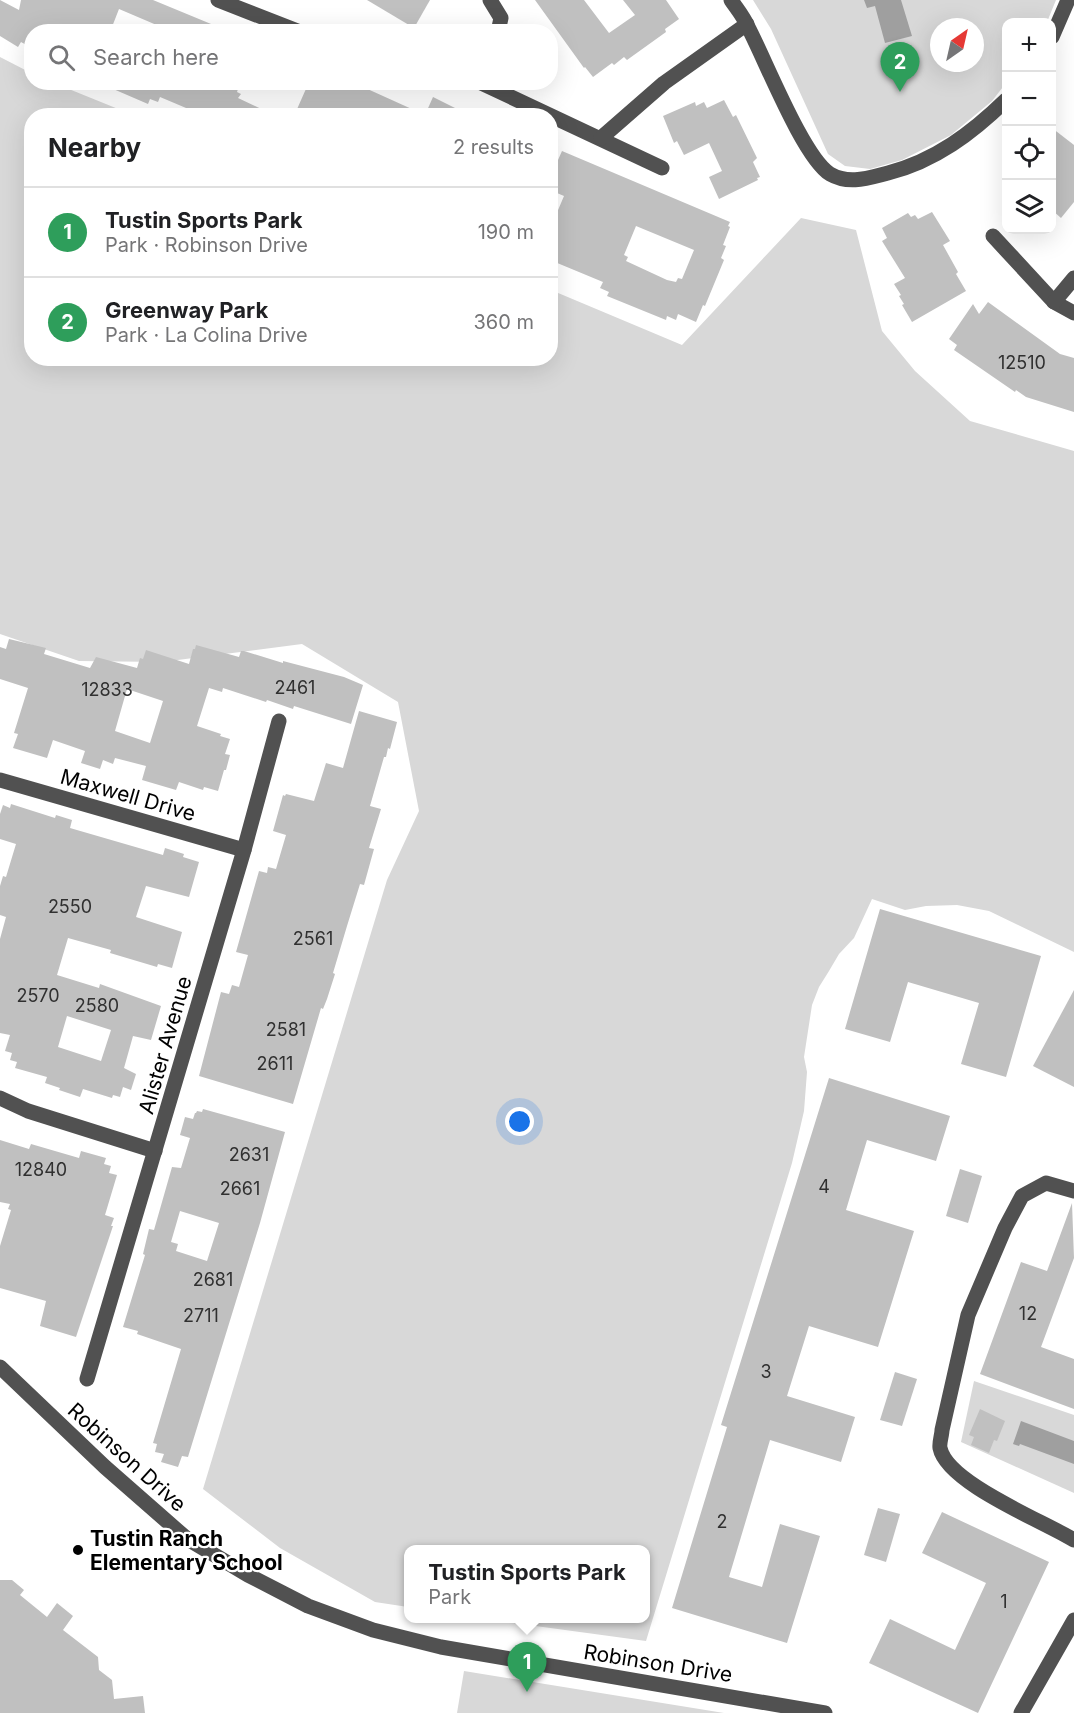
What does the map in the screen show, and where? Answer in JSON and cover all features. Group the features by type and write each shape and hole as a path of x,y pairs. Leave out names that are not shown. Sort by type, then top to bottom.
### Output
{"street":[{"path":"218,0 280,24"},
{"path":"490,0 501,18 500,24"},
{"path":"731,0 747,24 797,127 817,161 830,173 846,180 860,180 908,168 941,153 978,127 1002,104"},
{"path":"1056,28 1068,0"},
{"path":"601,138 664,83 747,24"},
{"path":"496,90 536,108"},
{"path":"558,118 662,168"},
{"path":"993,236 1054,302 1074,313"},
{"path":"1054,302 1074,278"},
{"name":"Alister Avenue","path":"87,1380 244,850 279,721"},
{"name":"Maxwell Drive","path":"0,780 244,850"},
{"path":"0,1098 28,1111 155,1151"},
{"path":"1074,1191 1046,1183 1022,1196 968,1315 940,1448 950,1468 977,1488 1074,1540"},
{"name":"Robinson Drive","path":"0,1367 105,1467 186,1538 248,1575 308,1606 373,1630 441,1647 825,1713"},
{"path":"1022,1713 1074,1620"}],"shaded area":[{"path":"753,0 1056,0 1049,18 1002,18 1002,88 992,101 951,135 902,160 870,169 845,166 828,154 771,29"},
{"path":"864,0 901,0 912,36 885,43 875,6 867,8"},
{"path":"0,57 24,69 24,90 71,90 116,108 24,108 24,366 558,366 558,293 682,345 801,218 856,230 882,331 915,371 970,421 1074,451 1074,952 989,911 957,905 926,906 905,910 872,899 854,938 839,954 819,987 812,1005 804,1057 807,1072 804,1111 792,1163 646,1641 513,1623 650,1623 650,1545 404,1545 404,1606 375,1602 280,1548 203,1489 387,880 419,811 398,702 302,644 162,662 79,661 0,634"},
{"path":"974,1381 1074,1415 1074,1493 961,1442"},
{"path":"1021,1421 1074,1441 1074,1464 1020,1444 1019,1446 1013,1444"},
{"path":"464,1671 724,1713 457,1713"}],"building":[{"path":"0,0 19,10 21,0 153,0 211,24 154,24 119,9 113,24 24,24 24,44 21,42 18,47 0,36"},
{"path":"367,0 430,0 416,24 407,24"},
{"path":"535,0 584,0 609,33 635,15 623,0 666,0 679,19 665,29 666,32 627,60 624,57 614,65 612,63 593,77 558,32 558,24 552,24"},
{"path":"116,90 238,90 241,94 238,98 259,108 186,108 160,97 158,102 150,99 148,104"},
{"path":"305,90 370,90 410,108 298,108"},
{"path":"433,97 455,108 428,108"},
{"path":"724,100 733,117 736,115 757,158 753,162 760,177 719,199 709,177 722,171 709,143 684,155 677,141 674,143 663,116 695,102 696,106 704,102 707,108"},
{"path":"1056,131 1074,145 1074,202 1061,218 1056,214"},
{"path":"562,151 730,222 723,245 726,246 721,258 724,260 696,322 678,314 676,320 667,316 666,320 607,296 609,292 600,288 603,282 558,263 558,210 564,196 558,193 558,160","holes":["636,226 694,250 682,279 678,278 676,282 667,280 626,261 628,257 624,255"]},
{"path":"932,212 950,241 943,245 966,291 912,322 894,284 905,278 882,241 887,238 882,228 908,213 911,217 915,215 918,219"},
{"path":"988,302 1060,354 1074,358 1074,412 1026,397 1016,390 1015,392 954,350 957,345 949,339 973,304 979,314"},
{"path":"9,639 46,648 44,654 90,668 96,657 137,668 146,650 189,664 196,645 239,657 241,651 244,651 283,663 283,661 344,677 363,685 351,724 294,706 293,709 223,688 222,692 209,688 197,726 230,739 225,754 230,755 226,770 224,770 218,791 204,787 203,790 179,782 176,790 142,780 146,766 115,758 113,764 103,760 100,769 81,763 85,751 53,740 47,758 13,748 18,734 14,733 28,688 0,679 0,647 6,649","holes":["127,689 163,701 150,743 115,731"]},
{"path":"359,711 397,722 370,806 381,809 369,848 374,849 364,885 360,884 333,973 335,974 323,1009 321,1008 293,1104 199,1076 221,992 229,994 232,985 239,987 248,955 236,952 259,871 267,873 268,867 276,869 286,835 273,831 283,795 314,801 326,763 343,768"},
{"path":"11,804 55,818 56,815 72,820 70,828 163,855 165,848 199,862 189,897 146,886 136,917 182,932 172,968 158,964 157,967 110,953 111,950 68,938 57,975 99,988 100,984 161,1006 151,1040 133,1036 124,1068 136,1074 131,1090 123,1087 120,1097 113,1095 112,1098 83,1089 80,1097 59,1090 60,1088 45,1083 47,1077 15,1068 17,1062 10,1060 12,1053 5,1051 10,1035 0,1033 0,939 6,917 0,915 0,886 3,876 6,877 16,844 0,839 0,814 3,805 10,808","holes":["67,1016 111,1030 101,1061 58,1047"]},
{"path":"880,909 1041,956 1006,1077 961,1064 979,1003 908,982 890,1042 845,1029"},
{"path":"1074,990 1074,1087 1033,1066"},
{"path":"829,1078 950,1116 936,1161 867,1140 846,1210 914,1231 878,1347 809,1326 787,1396 855,1417 841,1462 770,1440 729,1577 762,1587 780,1524 820,1536 787,1643 672,1608 727,1427 721,1425"},
{"path":"203,1109 285,1132 260,1223 188,1457 182,1456 178,1467 161,1462 164,1454 155,1452 157,1444 153,1443 181,1349 123,1327 145,1255 143,1254 149,1229 154,1230 172,1167 181,1168 190,1138 180,1135 185,1117 193,1119 197,1111 202,1112","holes":["180,1211 219,1223 207,1261 176,1251 178,1244 171,1242"]},
{"path":"0,1140 29,1149 31,1144 79,1158 81,1151 106,1158 104,1164 111,1166 109,1173 117,1175 105,1215 114,1218 111,1226 113,1226 76,1337 40,1326 46,1301 0,1288 0,1246 11,1210 8,1209 10,1204 0,1202"},
{"path":"960,1169 982,1176 968,1223 946,1216"},
{"path":"1072,1203 1074,1258 1041,1347 1074,1359 1074,1409 980,1374 1021,1262 1047,1271"},
{"path":"895,1372 917,1379 902,1426 880,1420"},
{"path":"980,1409 1005,1421 989,1453 971,1445 974,1437 969,1435"},
{"path":"878,1508 900,1514 886,1562 864,1555"},
{"path":"942,1512 1049,1562 978,1713 869,1663 890,1619 955,1650 986,1583 922,1553"},
{"name":"Tustin Ranch Elementary School","path":"0,1580 12,1580 24,1590 20,1595 47,1617 57,1603 73,1616 63,1630 98,1657 99,1670 112,1680 114,1699 143,1696 145,1713 0,1713"}],"place":[{"name":"Greenway Park","path":"900,92"},
{"name":"Tustin Ranch Elementary School","path":"78,1550"},
{"name":"Tustin Sports Park","path":"527,1692"}]}
